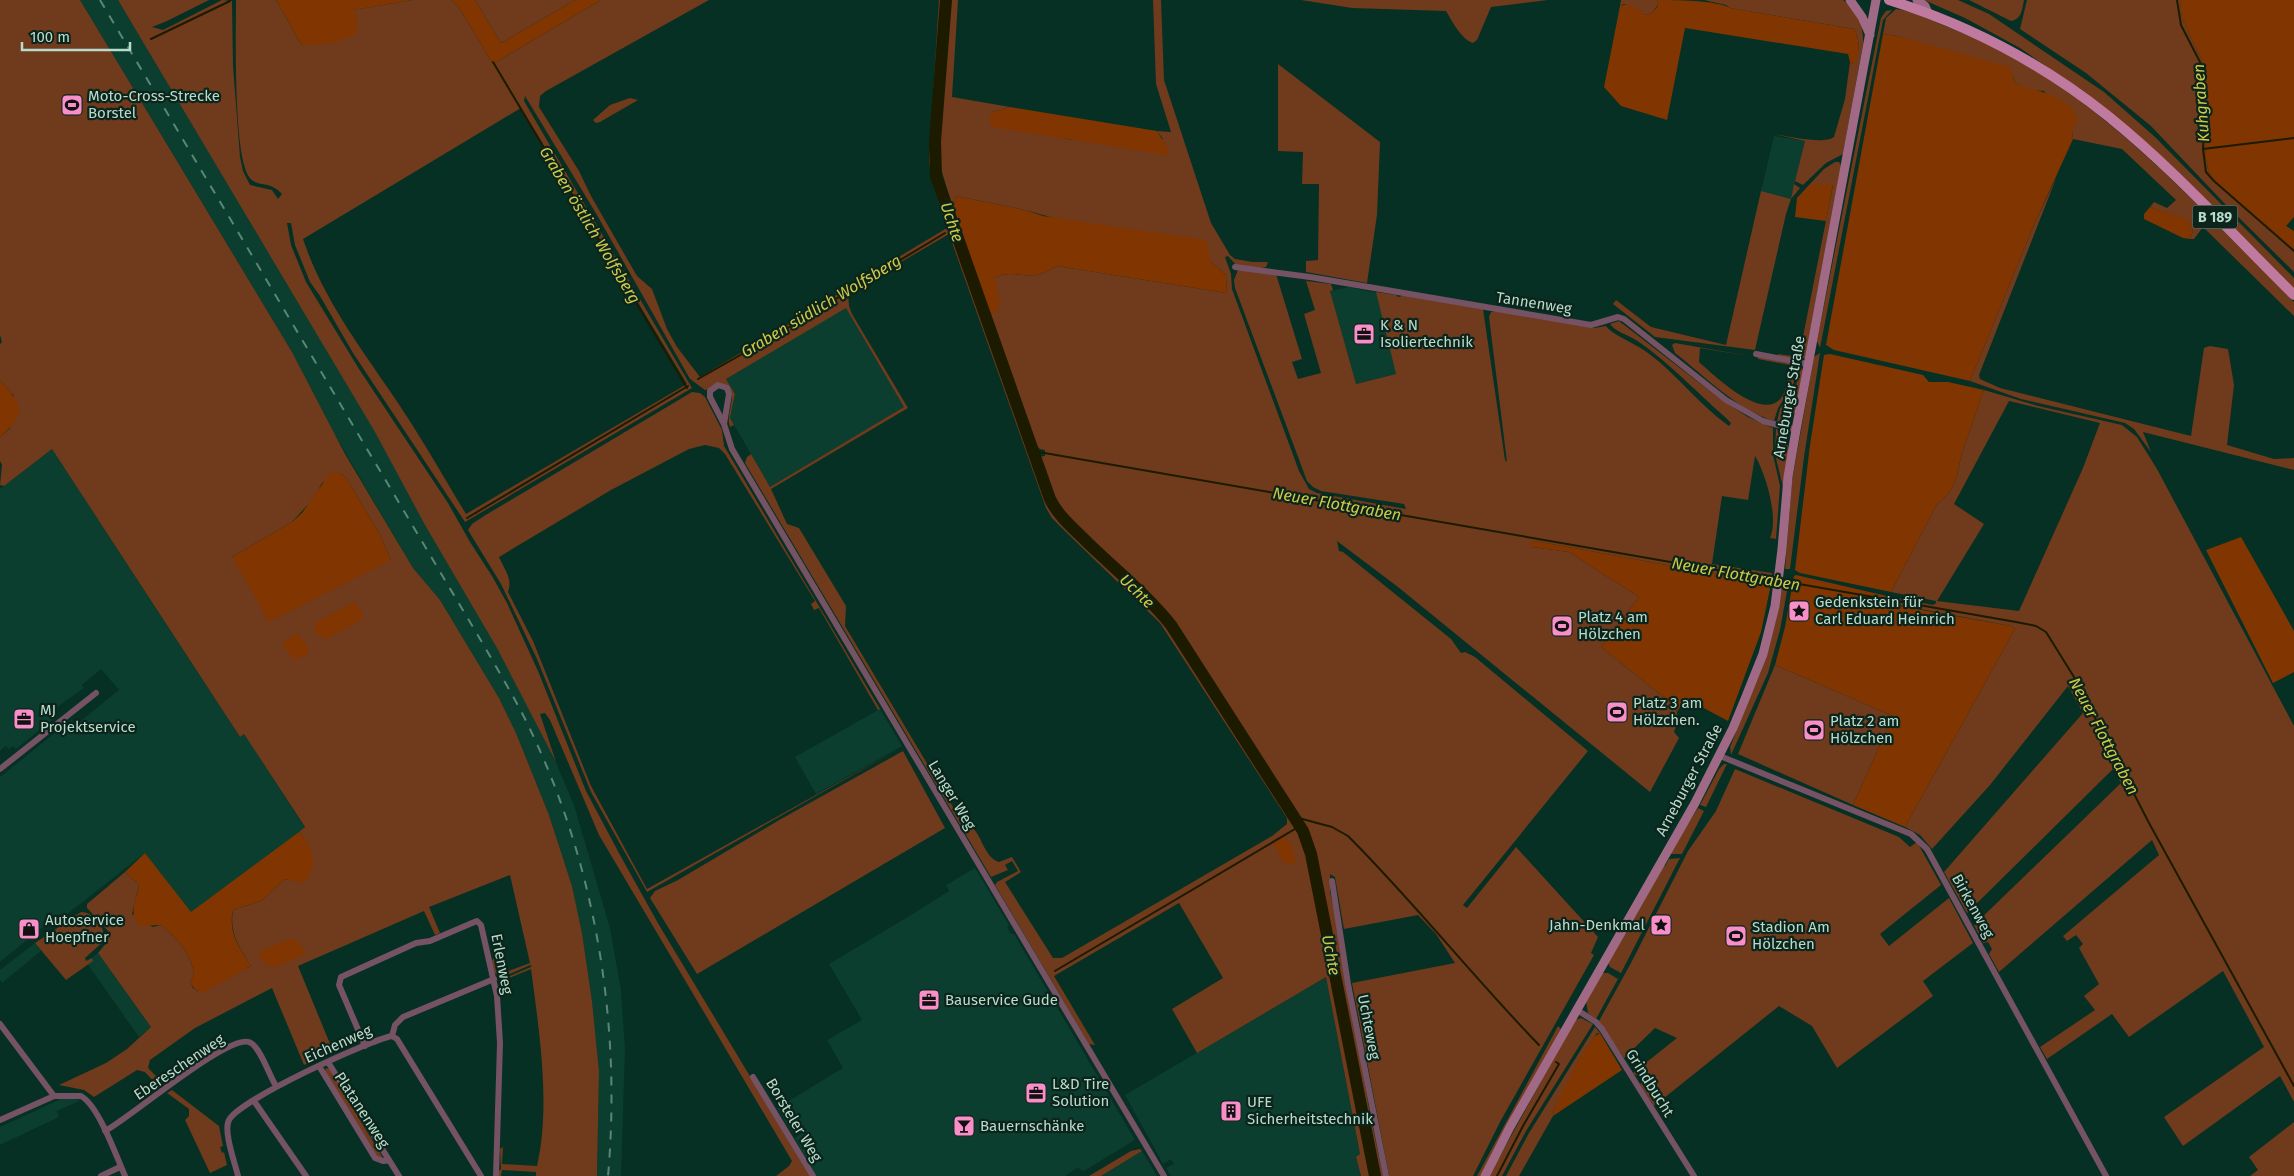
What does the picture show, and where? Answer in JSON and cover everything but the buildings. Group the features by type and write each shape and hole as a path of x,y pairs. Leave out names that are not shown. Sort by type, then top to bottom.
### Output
{"main road":[{"path":"1850,0 1862,17 1870,35"},
{"name":"Arneburger Straße","path":"1485,1176 1576,1010 1720,756 1760,660 1780,575 1786,500 1796,430 1876,0"},
{"name":"B 189","path":"1888,0 1928,13 1989,39 2040,67 2108,116 2160,162 2294,295"},
{"path":"1917,0 1925,6 1928,13"}],"street":[{"name":"Tannenweg","path":"1235,267 1310,277 1591,325 1618,317 1624,319 1726,400 1763,421 1796,430"},
{"path":"1756,354 1808,364"},
{"name":"Langer Weg","path":"724,424 729,394 727,388 718,384 712,388 710,394 724,424 732,449 1164,1176"},
{"path":"0,769 96,693"},
{"name":"Birkenweg","path":"1720,756 1911,834 1920,841 1960,908 2106,1176"},
{"name":"Uchteweg","path":"1332,881 1353,1011 1386,1176"},
{"name":"Erlenweg","path":"364,1046 339,981 345,975 416,943 430,941 477,921 481,924 494,979 500,1043 496,1176"},
{"path":"392,1036 396,1025 403,1017 494,979"},
{"name":"Grindbucht","path":"1576,1010 1596,1022 1602,1029 1694,1176"},
{"path":"0,1024 54,1096"},
{"name":"Eichenweg","path":"238,1176 228,1124 231,1117 276,1086 364,1046 392,1036 397,1039 481,1176"},
{"name":"Ebereschenweg","path":"105,1131 122,1121 208,1058 241,1041 249,1042 256,1047 276,1086"},
{"name":"Platanenweg","path":"328,1062 399,1176"},
{"name":"Platanenweg","path":"319,1066 375,1158 383,1161 389,1160"},
{"name":"Borsteler Weg","path":"754,1077 813,1176"},
{"path":"0,1120 54,1096 74,1094 86,1099 105,1131 125,1176"},
{"path":"254,1101 306,1176"},
{"path":"101,1176 120,1167"}],"shaded area":[{"path":"0,0 80,0 292,352 345,454 413,568 440,600 499,698 516,733 549,815 572,886 582,933 592,1001 599,1071 597,1176 536,1176 536,1172 502,1170 501,1176 498,1176 501,1169 500,1149 503,1147 502,1164 537,1166 543,1118 542,1068 531,969 502,981 501,994 499,994 500,980 531,967 531,965 508,974 499,975 495,973 492,961 494,958 496,970 501,974 530,963 510,875 429,907 440,933 435,935 424,911 298,966 333,1051 304,1065 272,988 195,1028 150,1060 148,1068 162,1082 157,1085 145,1072 137,1070 94,1097 84,1090 59,1085 106,1063 127,1049 151,1027 98,953 108,941 108,931 87,908 87,904 125,872 139,885 132,914 153,927 161,925 178,941 190,959 194,974 190,981 193,988 198,991 251,966 236,940 232,926 233,910 261,901 285,879 304,882 311,869 312,856 308,843 299,832 305,827 244,734 240,737 52,449 4,486 0,485 2,465 0,461 0,437 10,428 14,396 0,380 0,344 2,342 0,335","holes":["341,473 347,479 380,535 391,560 232,557 292,522 314,498 322,483"]},
{"path":"80,0 118,0 381,439 501,649 543,732 574,805 610,928 621,990 625,1049 621,1176 597,1176 599,1071 592,1001 582,933 572,886 549,815 516,733 499,698 440,600 413,568 335,435 292,352"},
{"path":"118,0 209,0 152,27 163,30 222,0 232,1 233,66 240,157 243,171 250,185 272,190 278,199 282,194 273,187 252,180 244,164 238,119 236,0 276,0 302,46 357,20 353,10 412,0 451,0 458,6 493,64 601,0 709,0 546,91 540,96 539,107 579,171 591,196 637,276 652,289 667,329 677,347 700,377 947,228 931,176 929,160 939,0 943,0 932,159 933,177 1048,501 1056,514 1077,536 1167,622 1212,693 1215,689 1164,610 1105,556 1062,513 1055,502 1038,457 1045,456 1045,450 1040,449 1036,445 988,314 991,314 995,278 1005,274 1035,275 1044,273 1057,266 1227,293 1226,275 1211,262 1025,210 956,196 953,209 940,165 938,147 950,0 958,0 952,97 1010,107 992,112 1031,132 1073,140 1163,139 1157,131 1171,132 1156,84 1153,0 1161,0 1164,80 1211,223 1230,255 1235,259 1268,262 1266,267 1261,268 1237,266 1228,256 1225,257 1231,274 1232,289 1299,471 1309,489 1317,493 1406,509 1404,504 1321,491 1307,481 1235,288 1234,280 1238,270 1276,274 1302,359 1292,362 1298,379 1321,373 1304,314 1315,310 1306,281 1331,284 1333,290 1330,291 1356,384 1396,374 1376,292 1483,309 1505,460 1507,462 1489,317 1491,312 1496,311 1594,328 1606,326 1659,362 1708,409 1729,426 1731,423 1671,367 1636,340 1615,329 1610,324 1619,321 1719,398 1748,417 1773,428 1773,455 1780,486 1776,539 1770,538 1773,519 1770,496 1755,456 1748,500 1722,496 1712,564 1772,573 1771,584 1535,541 1532,547 1569,552 1639,597 1601,647 1676,707 1678,721 1674,732 1679,738 1650,792 1398,587 1337,541 1339,551 1343,552 1451,639 1461,653 1465,652 1475,657 1588,751 1463,905 1467,908 1516,847 1598,937 1591,953 1594,955 1500,1122 1473,1176 1389,1176 1352,983 1455,963 1436,934 1418,915 1344,929 1335,877 1330,874 1330,892 1340,936 1370,1114 1383,1176 1361,1176 1356,1157 1360,1154 1326,977 1197,1053 1172,1009 1223,978 1179,903 1054,976 1095,1045 1089,1044 995,885 997,882 1018,871 1012,861 1005,865 1008,870 991,877 745,463 747,457 751,454 770,487 904,407 846,308 726,379 735,394 730,418 734,425 730,427 729,417 732,397 729,387 705,390 690,379 597,215 525,96 524,101 692,388 465,522 353,353 310,282 295,245 291,223 287,223 291,245 306,282 359,369 448,503 507,603 538,671 586,791 620,855 659,925 810,1176 776,1176 789,1166 792,1161 599,835 550,720 545,713 540,714 556,762 497,648 425,525 375,432","holes":["521,108 687,384 466,514 414,428 332,303 311,261 303,239","949,234 1046,508 1052,518 1160,623 1287,818 1287,824 1272,836 1062,958 1053,958 1005,882 1021,872 1012,857 999,862 990,856 972,827 959,817 845,626 846,606 799,528 787,524 771,489 908,408 852,314 848,293"]},
{"path":"276,0 412,0 354,10 357,20 357,34 333,43 302,46"},
{"path":"451,0 475,0 501,43 575,0 601,0 493,64 458,6"},
{"path":"475,0 575,0 501,43"},
{"path":"1301,0 1548,0 1491,7 1477,40 1473,43 1461,34 1446,11 1352,8"},
{"path":"1621,0 1657,0 1658,5 1652,13 1645,15 1624,4 1620,6"},
{"path":"1657,0 1715,3 1730,8 1854,29 1858,42 1858,57 1853,64 1850,62 1848,54 1685,28 1667,120 1621,106 1604,87 1620,6 1634,6 1645,15 1652,13 1658,6"},
{"path":"1704,0 1843,0 1853,9 1859,19 1863,44 1843,154 1826,163 1803,185 1795,181 1805,141 1773,134 1814,140 1834,137 1845,99 1850,62 1853,64 1858,52 1858,38 1854,29 1730,8 1726,5"},
{"path":"1924,0 1958,0 1989,14 2104,92 2155,137 2294,278 2294,289 2093,99 2020,48 1965,18"},
{"path":"1969,0 2024,0 2019,16 2011,21"},
{"path":"2027,0 2180,0 2182,18 2203,63 2208,126 2205,155 2209,173 2294,249 2294,272 2226,205 2151,126 2086,73 2020,29"},
{"path":"2180,0 2294,0 2294,217 2286,226 2294,231 2294,249 2216,182 2209,173 2205,155 2208,126 2203,63 2182,18"},
{"path":"1896,9 1923,17 2001,51 2048,79 2093,111 2136,146 2176,184 2294,302 2294,316 2203,227 2194,239 2190,239 2193,231 2188,221 2150,207 2154,202 2167,208 2176,200 2122,149 2073,139 2072,131 2044,91 2031,90 2015,83 2013,76 1898,36 1883,34 1886,18"},
{"path":"1892,10 1883,20 1820,348 1817,341 1881,18 1886,11"},
{"path":"1883,34 1898,36 2010,67 2015,83 2060,99 2074,111 2078,119 2072,131 2073,139 2033,227 1970,381 1834,350 1826,345"},
{"path":"1278,64 1380,142 1377,215 1367,283 1306,272 1306,261 1318,260 1319,184 1302,184 1303,152 1278,151"},
{"path":"630,98 638,100 600,122 596,123 593,120 610,105"},
{"path":"1010,107 1157,131 1170,152 1166,155 992,127 989,117 992,112"},
{"path":"1774,136 1805,141 1791,199 1761,191"},
{"path":"1835,162 1839,162 1841,166 1805,358 1799,360 1779,356 1778,354 1799,357 1833,185 1809,185 1824,169"},
{"path":"2057,176 1979,375 1980,379 2000,388 2191,436 2204,348 2210,346 2228,349 2234,385 2227,445 2274,459 2294,458 2294,470 2143,432 2151,452 2134,429 2125,423 2021,399 1970,381 2033,227"},
{"path":"1794,184 1800,188 1791,199"},
{"path":"1833,184 1826,221 1795,217 1797,198 1809,185"},
{"path":"1761,191 1791,199 1755,350 1655,337 1613,304 1616,300 1651,327 1726,345"},
{"path":"956,196 1025,210 1043,216 1206,240 1211,262 1226,275 1227,293 1057,266 1038,274 1005,274 995,278 1000,304 994,314 988,314 953,209"},
{"path":"2150,207 2188,220 2193,231 2190,239 2183,238 2144,219 2144,214"},
{"name":"K & N Isoliertechnik","path":"1349,287 1377,293 1396,374 1355,384 1330,291"},
{"path":"846,307 905,407 770,487 730,418 735,394 726,379"},
{"path":"1675,343 1755,357 1700,348 1699,362 1740,395 1753,402 1765,405 1775,403 1783,395 1790,365 1758,359 1758,357 1798,365 1793,385 1778,408 1774,421 1747,409 1722,392 1675,353 1672,345"},
{"path":"1820,353 1804,457 1790,569 1785,569 1792,481 1814,357"},
{"path":"1830,354 1923,375 1929,382 1948,382 1984,390 1963,450 1956,480 1949,492 1937,504 1891,592 1800,573 1795,570 1810,445 1824,355"},
{"path":"1800,366 1803,370 1795,412 1788,420 1777,422 1780,409 1796,386"},
{"path":"0,380 13,396 19,409 15,421 0,437"},
{"path":"1984,390 2038,406 2122,425 2137,437 2157,469 2294,726 2294,1102 2280,1076 2183,1146 2164,1117 2264,1047 2223,971 2129,1037 2112,1014 2047,1059 2040,1047 2095,1010 2084,996 2099,984 2079,948 2083,944 2076,935 2067,941 2063,936 2159,855 2152,840 1999,972 1989,954 1992,949 1988,942 1983,943 1974,925 2121,783 2113,769 1967,913 1944,872 2083,713 2068,686 1990,785 1932,849 1920,835 1905,827 2015,629 2011,626 1883,602 1887,596 1933,605 1936,603 1936,601 1891,592 1937,504 1949,492 1956,480 1963,450","holes":["2009,401 2100,423 2083,468 2019,611 1937,601 1984,524 1954,504"]},
{"path":"692,392 700,393 705,397 722,430 724,446 880,709 878,710 819,608 814,610 811,604 815,601 725,454 719,448 705,445 689,449 611,490 499,557 509,578 508,592 533,641 591,786 647,889 902,747 647,892 591,792 537,659 501,584 468,530 472,524 484,516"},
{"path":"1776,429 1782,433 1788,446 1783,487 1775,454"},
{"path":"52,449 239,736 244,734 305,828 191,913 145,853 52,926 49,922 0,962 0,777 71,720 77,724 119,690 101,669 82,685 84,688 53,710 57,716 16,749 13,746 9,749 6,746 0,751 0,489"},
{"path":"330,473 341,473 347,479 380,535 391,560 269,622 232,557 292,522 302,513"},
{"path":"2241,537 2294,631 2294,672 2273,683 2206,550"},
{"path":"1535,541 1771,584 1761,632 1728,721 1685,698 1677,712 1676,707 1601,647 1639,597 1569,552 1532,547 1530,543"},
{"path":"1794,576 1887,596 1883,603 2011,626 2015,629 1905,827 1853,805 1893,716 1775,665 1785,627"},
{"path":"1782,588 1787,591 1780,630 1768,673 1731,755 1730,747 1761,671"},
{"path":"354,602 362,612 362,619 326,639 316,634 315,623"},
{"path":"297,633 308,647 308,654 295,660 283,646 285,641"},
{"name":"Platz 2 am Hölzchen","path":"1775,665 1893,716 1853,805 1738,754"},
{"path":"880,709 902,746 816,794 795,757"},
{"path":"903,751 945,828 697,974 650,898 655,891 678,880 781,819"},
{"path":"1724,764 1727,764 1706,807 1700,805 1719,769"},
{"name":"Stadion Am Hölzchen","path":"1735,769 1899,837 1910,847 1917,842 1941,885 1880,934 1889,946 1949,898 1973,943 1923,981 1933,996 1837,1068 1812,1026 1779,1006 1654,1106 1640,1084 1645,1080 1633,1073 1677,1038 1655,1028 1624,1058 1599,1021 1688,851 1716,811"},
{"path":"1698,808 1704,811 1682,854 1669,854"},
{"path":"299,832 311,850 313,862 304,883 285,879 261,901 233,910 233,933 251,966 204,992 196,990 190,981 194,974 190,959 178,941 161,925 139,926 133,911 139,885 125,872 145,853 191,912"},
{"path":"1283,837 1292,845 1296,862 1292,865 1283,862 1274,844"},
{"path":"1680,858 1621,973 1610,967 1608,963 1662,865 1665,866 1669,859"},
{"path":"975,868 1009,925 1007,928 1011,934 1014,934 1135,1140 1084,1171 1077,1168 1065,1176 816,1176 795,1138 801,1134 798,1129 792,1132 777,1108 843,1068 827,1040 862,1020 829,964 949,891 946,885"},
{"path":"81,912 95,918 103,931 104,941 85,958 86,961 92,958 93,961 66,980 35,943"},
{"path":"291,939 298,941 306,954 272,968 261,960 259,954 264,949"},
{"path":"35,943 41,951 2,983 0,980 0,970"},
{"path":"98,953 151,1027 139,1037 86,962"},
{"path":"1602,973 1608,973 1618,979 1596,1019 1588,1013 1586,1001"},
{"path":"1326,977 1360,1155 1356,1157 1361,1176 1171,1176 1166,1168 1174,1164 1171,1159 1163,1164 1125,1095"},
{"path":"1581,1018 1593,1024 1526,1131 1502,1176 1489,1176 1575,1020"},
{"path":"1558,1026 1561,1029 1481,1176 1477,1176"},
{"path":"1595,1027 1600,1033 1597,1033 1519,1176 1506,1176 1529,1133"},
{"path":"1600,1033 1622,1070 1553,1116 1554,1109 1575,1067 1589,1045"},
{"path":"326,1068 329,1069 383,1158 377,1157 325,1071"},
{"path":"172,1090 219,1126 223,1146 220,1147 222,1153 224,1152 227,1165 210,1173 185,1120 189,1116 189,1109 167,1093"},
{"path":"63,1098 81,1100 57,1111 59,1117 0,1145 0,1127"},
{"path":"2294,1122 2294,1176 2250,1176 2258,1170 2249,1157"},
{"path":"1140,1149 1142,1151 1101,1176 1089,1176 1131,1151"},
{"path":"1142,1151 1157,1176 1101,1176"}],"waterway":[{"name":"Uchte","path":"946,0 935,141 936,176 1050,499 1057,511 1067,522 1142,593 1171,625 1303,831 1311,854 1375,1176"},
{"name":"Kuhgraben","path":"2177,0 2181,25 2201,64 2205,118 2203,149 2294,138"},
{"path":"151,39 230,1"},
{"name":"Graben östlich Wolfsberg","path":"493,62 687,388"},
{"path":"2203,149 2206,172 2214,181 2294,251"},
{"name":"Graben südlich Wolfsberg","path":"698,379 781,332 945,233"},
{"name":"Graben südlich Wolfsberg","path":"467,518 688,386"},
{"name":"Neuer Flottgraben","path":"1033,451 1774,580"},
{"name":"Neuer Flottgraben","path":"1782,581 2016,622 2036,626 2046,632 2074,677 2149,823 2294,1086"},
{"path":"1295,817 1332,827 1348,836 1397,887 1539,1045"},
{"path":"1055,971 1300,826"},
{"path":"1497,1176 1559,1064 1556,1062"}],"railway":[{"path":"100,0 483,644 522,713 547,767 568,823 585,880 606,998 611,1057 611,1117 608,1176"}],"place":[{"name":"Moto-Cross-Strecke Borstel","path":"72,105"},
{"name":"K & N Isoliertechnik","path":"1364,334"},
{"name":"Gedenkstein für Carl Eduard Heinrich","path":"1799,611"},
{"name":"Platz 4 am Hölzchen","path":"1562,626"},
{"name":"Platz 3 am Hölzchen.","path":"1617,712"},
{"name":"MJ Projektservice","path":"24,719"},
{"name":"Platz 2 am Hölzchen","path":"1814,730"},
{"name":"Jahn-Denkmal","path":"1661,925"},
{"name":"Autoservice Hoepfner","path":"29,929"},
{"name":"Stadion Am Hölzchen","path":"1736,936"},
{"name":"Bauservice Gude","path":"929,1000"},
{"name":"L&D Tire Solution","path":"1036,1093"},
{"name":"UFE Sicherheitstechnik","path":"1231,1111"},
{"name":"Bauernschänke","path":"964,1126"}]}
